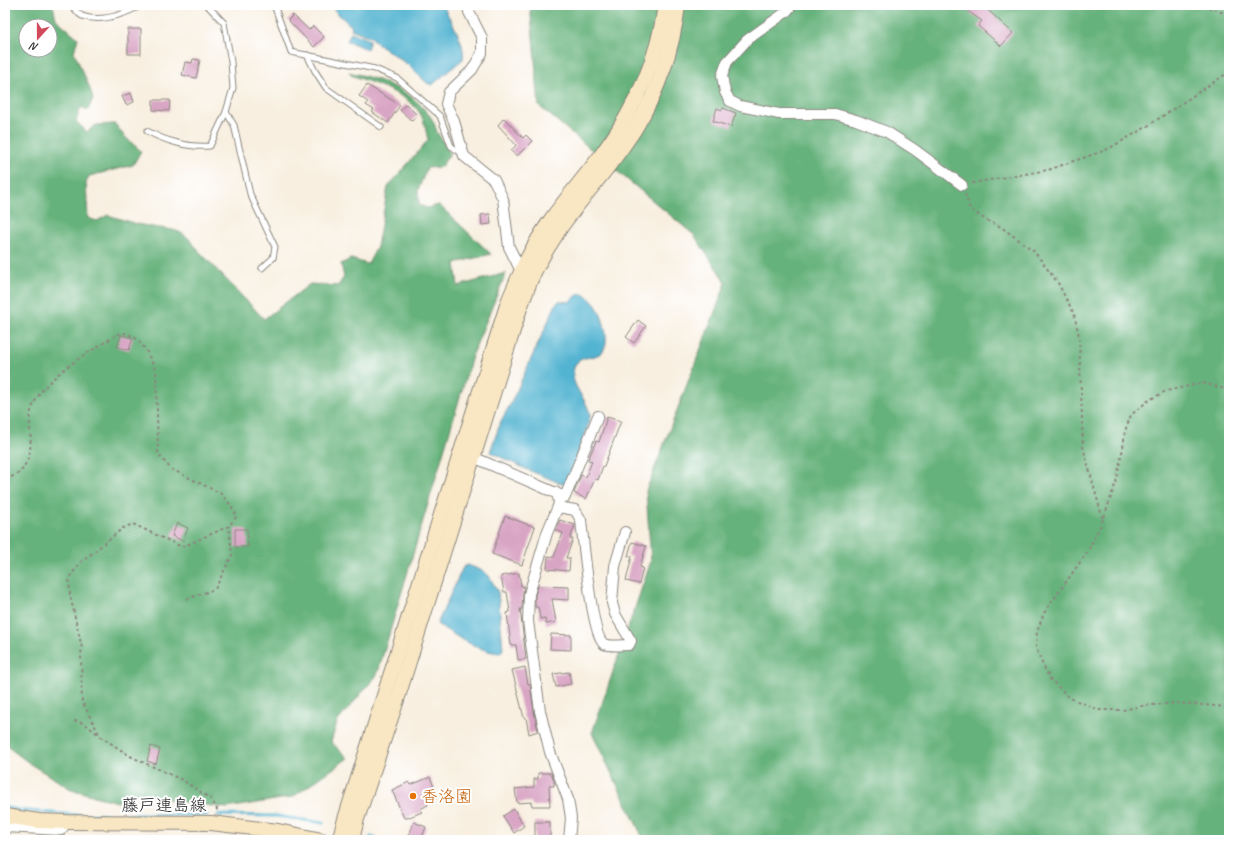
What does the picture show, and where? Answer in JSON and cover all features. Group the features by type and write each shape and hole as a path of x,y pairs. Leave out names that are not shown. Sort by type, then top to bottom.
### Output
{"street":[{"path":"468,5 469,12 482,38 482,54 472,70 449,92 446,104 454,121 464,156 494,180 503,200 509,247 526,273"},
{"path":"352,840 357,819 397,700 521,305 526,273 532,249 550,220 602,154 629,113 640,93 653,62 661,33 665,5"},
{"path":"339,840 508,302 526,273 614,160 636,128 665,64 678,5"},
{"path":"792,5 786,12 747,40 727,62 722,76 725,92 730,101 740,106 779,114 835,114 856,120 887,132 915,150 962,185"},
{"path":"473,457 565,497 598,416"},
{"path":"555,492 559,500 558,507 547,533 529,594 528,621 540,711 550,752 568,799 571,818 570,840"},
{"path":"558,507 575,510 581,520 591,599 600,639 604,644 629,645 631,641 615,614 612,603 615,566 625,532"},
{"name":"藤戸連島線","path":"5,816 39,821 67,822 211,823 278,831 322,840"},
{"path":"5,827 62,830 67,822"}],"lane":[{"path":"71,5 81,16 102,19 133,10 142,5"},
{"path":"147,131 160,139 200,147 210,146 226,112 233,88 232,62 224,23 207,5"},
{"path":"274,5 291,52 375,69 397,78 440,116 451,146 464,156"},
{"path":"307,56 326,88 381,127"},
{"path":"226,112 234,125 250,194 275,247 273,258 262,268"}],"path":[{"path":"1010,5 1017,9 1028,5"},
{"path":"1203,5 1229,15"},
{"path":"1103,520 1083,447 1078,336 1074,314 1058,283 1034,252 1001,227 986,220 970,208 962,185 1048,170 1106,150 1137,132 1229,72"},
{"path":"5,477 19,474 27,462 31,451 30,415 39,394 55,376 118,334 127,334 137,339 146,350 156,371 158,454 171,469 220,493 230,504 237,516 229,526 182,547 133,524 123,528 80,563 69,578 70,595 82,648 82,701 100,736"},
{"path":"1229,390 1203,383 1166,391 1149,400 1131,415 1125,431 1116,482 1103,520 1088,551 1044,613 1036,632 1036,647 1050,679 1070,698 1099,710 1123,710 1141,706 1177,703 1229,707"},
{"path":"187,598 215,589 232,555 229,526"},
{"path":"74,721 84,723 100,736 130,756 184,781 211,799 217,809 211,823"}],"green space":[{"path":"5,5 53,5 56,18 18,18 18,58 58,58 58,21 78,38 74,52 93,98 88,110 81,107 76,121 87,132 96,125 115,124 125,137 141,151 133,165 89,176 86,183 88,218 97,221 108,215 137,224 169,229 181,233 191,241 264,319 310,284 338,286 344,277 341,264 351,259 368,264 377,247 388,187 428,140 421,115 408,101 390,90 351,75 349,72 393,86 413,98 421,106 434,123 437,132 450,153 441,167 427,168 418,190 419,205 427,208 439,205 491,254 455,263 458,286 506,273 473,353 377,675 337,722 331,742 348,758 293,797 227,808 176,801 139,793 118,802 71,789 32,765 5,745"},
{"path":"530,5 1229,5 1229,840 644,840 592,733 651,561 646,491 726,283 694,235 539,106"}],"water":[{"path":"329,5 443,5 460,39 463,59 432,85 427,83 408,65 373,40 373,38 351,29 352,27"},
{"path":"351,32 370,40 367,49 347,41"},
{"path":"579,294 584,294 597,307 605,327 606,341 602,352 579,361 574,368 574,380 589,410 590,417 586,433 565,485 490,452 501,421 511,403 556,304 559,301 569,302"},
{"path":"468,565 483,571 489,576 498,592 503,649 500,653 484,650 459,638 437,624 463,567"}],"building":[{"path":"959,5 991,5 988,10 1013,33 1001,46 978,26 982,21"},
{"path":"293,15 309,30 313,26 324,37 314,47 288,20"},
{"path":"128,29 141,29 141,54 128,54"},
{"path":"193,59 200,60 196,78 182,75 185,62 192,63"},
{"path":"367,85 400,105 388,123 372,112 374,110 366,105 368,102 359,96"},
{"path":"131,93 134,102 126,105 122,96"},
{"path":"153,100 170,100 169,111 153,110"},
{"path":"406,104 417,115 412,121 400,110"},
{"path":"717,108 722,110 723,108 736,113 731,127 713,121"},
{"path":"504,118 523,138 526,135 532,141 517,156 511,151 516,145 498,125"},
{"path":"490,214 491,224 482,225 481,215"},
{"path":"638,320 646,326 634,343 626,337"},
{"path":"121,335 133,338 129,350 117,347"},
{"path":"607,417 621,421 598,480 595,479 586,499 574,493 581,475 586,477 592,461 588,460 596,441 599,442"},
{"path":"505,516 535,527 522,565 492,554"},
{"path":"560,520 575,525 570,539 573,539 566,558 570,558 569,571 547,569 548,556 554,557 563,533 555,530"},
{"path":"177,523 188,528 183,541 172,536"},
{"path":"235,529 247,529 248,547 235,547"},
{"path":"632,542 646,546 640,567 643,568 639,584 626,581 632,556 628,556"},
{"path":"519,573 521,586 524,586 522,609 520,609 526,659 518,660 516,645 511,645 507,613 510,612 507,592 504,592 501,576"},
{"path":"538,586 569,587 569,600 552,599 556,622 546,624 545,618 540,619 538,607 535,607 535,595"},
{"path":"551,634 571,635 571,650 550,649"},
{"path":"525,667 528,684 530,684 538,731 529,734 526,718 524,718 512,670"},
{"path":"569,672 571,684 556,687 553,674"},
{"path":"151,746 160,749 156,764 147,761"},
{"path":"538,773 551,773 554,780 554,786 549,786 550,806 532,806 531,802 517,803 515,789 534,787 534,779 538,779"},
{"name":"香洛園","path":"430,777 437,794 426,798 428,805 420,809 422,812 404,818 392,790 409,782 411,785"},
{"path":"514,809 524,826 514,833 503,816"},
{"path":"414,822 426,827 421,840 407,840"},
{"path":"535,822 550,822 550,840 535,840"}],"waterway":[{"path":"5,807 20,810 75,815 207,815"},
{"path":"218,815 276,816 323,823"},
{"path":"371,837 378,840"}],"place":[{"name":"香洛園","path":"413,796"}]}
